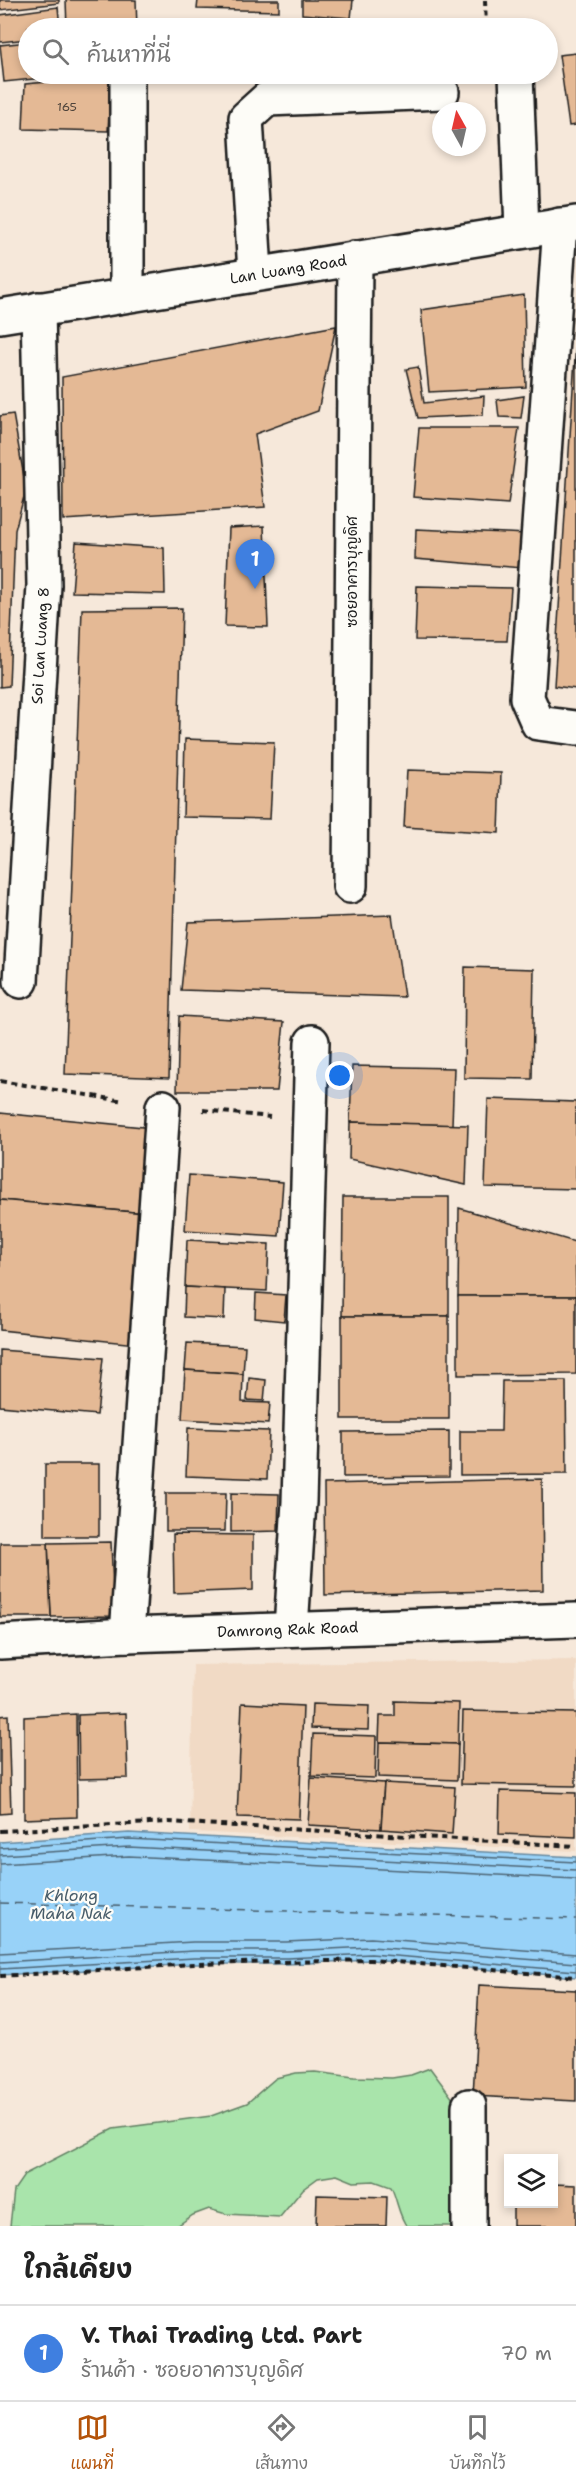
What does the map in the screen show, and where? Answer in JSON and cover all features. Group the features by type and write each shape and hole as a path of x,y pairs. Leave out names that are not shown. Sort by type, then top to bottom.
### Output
{"street":[{"path":"127,84 127,295"},
{"path":"516,84 522,230"},
{"path":"255,273 246,118 267,99 442,92"},
{"path":"568,224 527,698 538,723 576,728"},
{"name":"Lan Luang Road","path":"0,316 568,224"},
{"name":"ซอยอาคารบุญดิศ","path":"350,886 355,258"},
{"name":"Soi Lan Luang 8","path":"21,981 44,585 38,309"},
{"path":"291,1629 299,1502 312,1042"},
{"path":"127,1635 163,1107"},
{"name":"Damrong Rak Road","path":"0,1642 127,1635 576,1620"},
{"path":"469,2226 470,2106"}],"path":[{"path":"485,0 486,18"},
{"path":"0,1831 169,1822 576,1846"},
{"path":"0,1976 194,1964 371,1960 576,1977"}],"shaded area":[{"path":"576,1660 576,1851 190,1832 193,1665"}],"green space":[{"path":"430,2068 453,2099 463,2156 461,2212 451,2226 407,2226 391,2187 374,2181 354,2182 337,2175 318,2178 303,2189 280,2217 226,2214 209,2209 193,2215 177,2226 10,2226 14,2190 25,2174 113,2129 211,2116 247,2103 276,2078 296,2073 315,2072 354,2077 392,2078 411,2075"}],"water":[{"name":"Khlong Maha Nak","path":"129,1833 576,1857 576,1977 371,1960 287,1964 194,1964 0,1975 0,1842"}],"building":[{"path":"0,0 59,0 59,3 0,10"},
{"path":"66,0 136,0 137,18 67,18"},
{"path":"198,0 279,0 279,11 197,9"},
{"path":"302,0 353,0 351,18 302,14"},
{"path":"58,7 59,18 18,18 18,40 0,42 0,15"},
{"path":"18,43 18,81 4,82 0,45"},
{"path":"576,53 576,125 569,126 559,55"},
{"path":"25,84 110,84 108,131 23,129"},
{"path":"524,295 526,387 429,392 421,310"},
{"path":"336,326 318,411 255,434 265,507 63,520 62,377"},
{"path":"576,342 576,689 554,686"},
{"path":"418,367 424,403 484,396 483,415 418,418 406,369"},
{"path":"524,396 521,418 499,417 497,400"},
{"path":"13,414 26,489 15,530 9,686 0,687 0,416"},
{"path":"419,428 519,428 508,504 413,497"},
{"path":"264,526 268,627 225,626 229,528"},
{"path":"416,529 527,534 523,568 415,559"},
{"path":"76,542 164,548 165,594 72,592"},
{"path":"417,586 511,588 507,641 415,640"},
{"path":"182,608 169,1078 65,1074 82,609"},
{"path":"185,739 274,742 270,819 183,817"},
{"path":"407,770 501,773 499,833 404,827"},
{"path":"392,915 404,997 181,990 188,922"},
{"path":"465,967 534,969 532,1079 464,1078"},
{"path":"179,1016 284,1022 277,1091 177,1091"},
{"path":"352,1066 454,1068 452,1125 350,1122"},
{"path":"488,1099 576,1102 576,1189 485,1187"},
{"path":"0,1113 153,1128 145,1213 0,1200"},
{"path":"350,1122 468,1125 466,1185 349,1159"},
{"path":"189,1175 283,1182 279,1236 185,1230"},
{"path":"343,1197 449,1197 449,1316 342,1316"},
{"path":"0,1200 145,1213 136,1344 0,1330"},
{"path":"459,1208 575,1242 576,1296 458,1296"},
{"path":"187,1240 269,1244 267,1291 185,1287"},
{"path":"185,1287 225,1289 224,1319 184,1317"},
{"path":"256,1293 286,1295 284,1321 255,1318"},
{"path":"458,1296 576,1296 576,1374 458,1375"},
{"path":"342,1316 449,1316 449,1419 342,1419"},
{"path":"187,1343 245,1346 243,1374 185,1370"},
{"path":"0,1350 103,1358 97,1415 0,1406"},
{"path":"185,1370 243,1374 242,1402 270,1403 268,1424 182,1419"},
{"path":"249,1378 266,1380 264,1401 247,1400"},
{"path":"502,1381 566,1381 567,1474 460,1475 460,1431 501,1431"},
{"path":"188,1428 269,1431 267,1479 186,1476"},
{"path":"449,1431 449,1476 343,1477 343,1432"},
{"path":"45,1464 99,1464 99,1536 45,1536"},
{"path":"542,1479 543,1590 325,1595 324,1484"},
{"path":"166,1493 226,1493 225,1531 166,1531"},
{"path":"231,1493 279,1494 278,1531 231,1532"},
{"path":"173,1534 253,1535 253,1590 174,1593"},
{"path":"111,1542 114,1616 51,1617 48,1543"},
{"path":"0,1543 48,1543 51,1617 0,1617"},
{"path":"395,1701 459,1703 458,1744 379,1742 380,1716 395,1716"},
{"path":"242,1703 303,1706 299,1819 237,1817"},
{"path":"312,1704 369,1706 368,1730 311,1728"},
{"path":"463,1711 576,1713 576,1786 461,1784"},
{"path":"126,1713 128,1778 79,1779 78,1715"},
{"path":"76,1714 77,1817 24,1819 24,1717"},
{"path":"8,1715 11,1813 0,1814 0,1716"},
{"path":"313,1734 376,1736 375,1778 311,1776"},
{"path":"379,1742 458,1744 457,1780 378,1777"},
{"path":"311,1778 384,1783 381,1829 308,1825"},
{"path":"384,1783 455,1787 452,1834 381,1829"},
{"path":"500,1791 576,1793 576,1837 499,1834"},
{"path":"479,1985 576,1990 576,2101 473,2096"},
{"path":"558,2184 576,2185 576,2226 513,2226 513,2208 558,2208"},
{"path":"317,2195 387,2197 386,2226 316,2226"}],"ferry route":[{"path":"0,1903 576,1919"}],"place":[{"name":"V. Thai Trading Ltd. Part","path":"255,589"}]}
